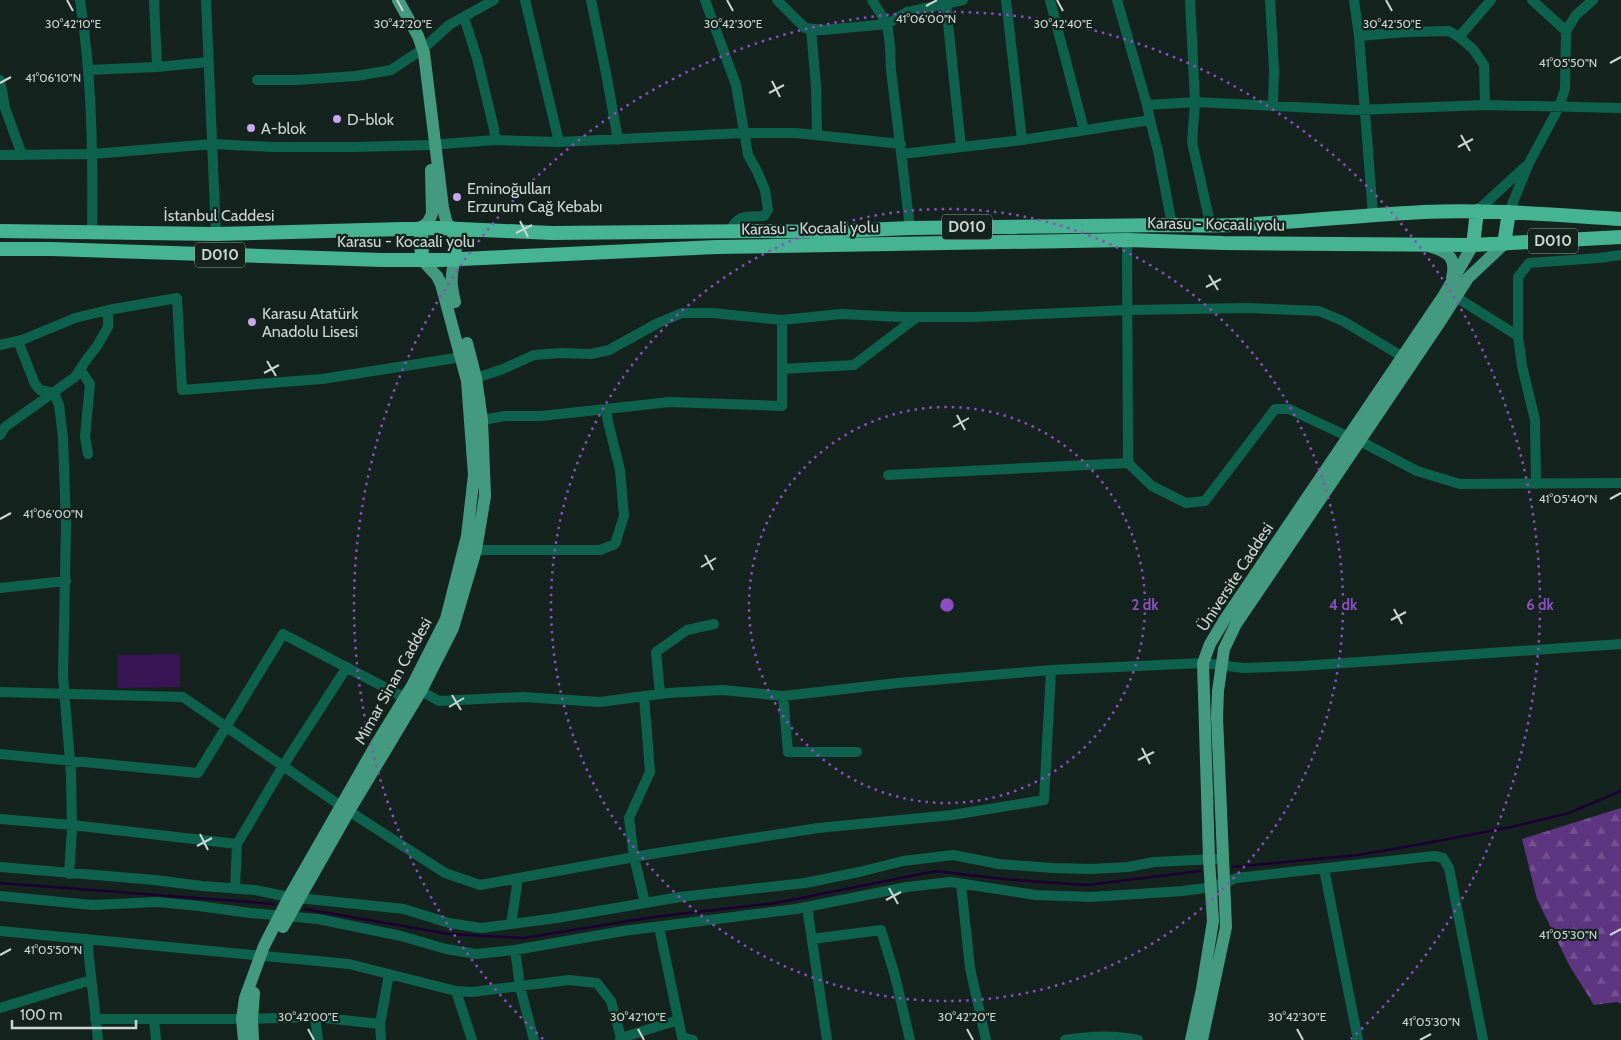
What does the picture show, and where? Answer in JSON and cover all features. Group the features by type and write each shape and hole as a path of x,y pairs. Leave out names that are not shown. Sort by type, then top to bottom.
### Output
{"highway":[{"name":"Karasu - Kocaali yolu","path":"439,228 552,234 730,231 819,232 910,228 1211,226 1425,212 1477,211 1621,219"},
{"path":"1473,245 1477,211"},
{"path":"1504,244 1509,212"},
{"path":"421,228 422,260"},
{"name":"İstanbul Caddesi","path":"0,231 216,234 439,228"},
{"path":"454,228 455,260"},
{"name":"Karasu - Kocaali yolu","path":"0,249 382,260 455,260 716,247 1127,240 1223,243 1473,245 1621,237"}],"main road":[{"path":"391,0 421,51"},
{"path":"398,0 418,36 443,208 447,224 454,228"},
{"path":"421,228 428,222 432,214 433,145"},
{"path":"1424,244 1439,249 1452,259 1455,267 1453,292"},
{"path":"1202,1040 1226,927 1218,717 1218,691 1224,649 1236,624 1355,439 1453,292 1504,244"},
{"name":"Üniversite Caddesi","path":"1191,1040 1210,948 1213,921 1209,859 1204,663 1210,644 1224,618 1355,439 1403,357 1453,292 1473,245"},
{"name":"Mimar Sinan Caddesi","path":"422,260 442,284 462,357 472,380"},
{"name":"Mimar Sinan Caddesi","path":"253,1040 247,1019 245,998 284,916 416,688 446,619 470,550 467,536 474,475 477,421 472,380 451,287 450,274 455,260"},
{"name":"Mimar Sinan Caddesi","path":"345,808 377,743 405,698 416,688"},
{"name":"Mimar Sinan Caddesi","path":"244,1040 247,1019"}],"street":[{"path":"80,0 86,35 93,154 92,231"},
{"path":"154,0 158,67"},
{"path":"206,0 216,234"},
{"path":"257,80 297,80 356,76 391,70 421,51 449,25 494,0"},
{"path":"525,0 559,142"},
{"path":"591,0 618,140"},
{"path":"705,0 736,85 748,156 757,170 765,190 768,210 764,216 741,217 734,222 730,231"},
{"path":"777,0 805,28 824,30 888,24 907,12 963,0"},
{"path":"872,0 888,24 890,70 910,228"},
{"path":"1006,0 1022,140"},
{"path":"1050,0 1084,130"},
{"path":"1117,0 1147,105 1172,225"},
{"path":"1190,0 1195,102 1192,142 1211,226"},
{"path":"1270,0 1274,70 1273,106"},
{"path":"1354,0 1359,36 1373,215"},
{"path":"1459,37 1491,0"},
{"path":"1532,0 1566,31"},
{"path":"1509,212 1529,164 1559,107 1565,89 1566,31 1576,15 1593,0"},
{"path":"946,4 961,147"},
{"path":"464,17 477,58 495,140"},
{"path":"810,29 816,86 817,135"},
{"path":"1359,36 1449,31 1473,49 1484,65 1485,105"},
{"path":"88,70 158,67 208,62"},
{"path":"0,80 5,108 22,155"},
{"path":"1147,105 1195,102 1364,110 1485,105 1621,108"},
{"path":"0,155 93,154 213,144 272,148 433,145 495,140 559,142 744,133 817,135 901,149 961,147 1022,140 1150,120"},
{"path":"1477,211 1529,164"},
{"path":"1127,240 1128,463 1152,486 1186,503 1205,501 1275,409 1289,408 1417,471 1460,484 1621,483"},
{"path":"1536,484 1535,420 1522,366 1518,336 1518,277 1529,263 1621,255"},
{"path":"1453,292 1518,336"},
{"path":"0,345 18,341 75,318 108,310 177,298 182,390 322,378 462,357"},
{"path":"472,380 534,355 561,353 591,354 609,350 658,322 682,313 712,313 782,320 840,314 917,317 1020,316 1128,310 1247,308 1319,311 1342,321 1403,357"},
{"path":"0,435 6,427 75,377 98,346 108,327 108,310"},
{"path":"782,369 854,365 917,317"},
{"path":"477,421 505,416 541,416 669,402 782,406 782,320"},
{"path":"18,341 35,384 40,390 54,393"},
{"path":"80,369 90,384 85,437 88,454"},
{"path":"54,393 59,405 63,438 66,525 63,676 70,761 72,825 69,874"},
{"path":"470,550 600,550 615,544 624,516 620,470 606,409"},
{"path":"888,475 1128,463"},
{"path":"0,588 66,581"},
{"path":"660,694 656,652 687,630 714,624"},
{"path":"0,754 198,773 283,634 405,698"},
{"path":"416,688 439,701 523,697 600,702 660,694 724,690 783,696 898,683 1050,670 1204,663 1243,668 1301,666 1621,644"},
{"path":"235,889 237,844 283,766 347,667"},
{"path":"0,692 183,697 345,808 445,873 480,885 634,857 818,828 952,815 1044,800 1050,670"},
{"path":"644,696 650,772 629,818 634,857 645,903"},
{"path":"783,696 788,752 857,752"},
{"path":"0,819 72,825 237,844"},
{"path":"0,867 254,890 294,898 404,909 449,923 481,928 680,897 806,883 903,861 953,855 999,864 1072,868 1128,867 1154,862 1223,858"},
{"path":"0,896 92,905 157,902 318,919 353,925 402,936 446,949 476,954 515,950 623,931 807,907 908,887 951,882 1036,895 1091,897 1184,891 1212,887 1237,878 1434,856 1443,858 1449,868 1483,1040"},
{"path":"1324,869 1358,1040"},
{"path":"511,924 518,879"},
{"path":"961,884 970,968 986,1040"},
{"path":"807,907 827,1040"},
{"path":"659,927 682,1037 693,1040"},
{"path":"812,939 881,930 895,976 910,1040"},
{"path":"0,931 349,964 456,991 472,992 570,980 597,983 611,1002 621,1039 678,1020"},
{"path":"87,939 98,1040"},
{"path":"515,950 520,987 534,1040"},
{"path":"381,1040 380,1024 389,974"},
{"path":"0,1008 91,980"},
{"path":"456,991 472,1040"},
{"path":"96,1019 315,1017 380,1024"},
{"path":"315,1017 318,1040"},
{"path":"154,1019 156,1040"},
{"path":"1065,1040 1122,1036 1138,1040"}],"green space":[{"path":"1621,808 1621,1004 1617,1002 1594,1005 1569,965 1537,899 1522,839"}],"shaded area":[{"path":"180,654 180,687 118,688 118,655"}],"waterway":[{"path":"1233,867 1358,855 1511,827 1569,813 1621,791"},
{"path":"305,909 449,934 524,938 653,917 776,903 936,871 1003,879 1087,885 1200,871"},
{"path":"0,883 274,904"}],"place":[{"name":"D-blok","path":"337,119"},
{"name":"A-blok","path":"251,128"},
{"name":"Eminoğulları Erzurum Cağ Kebabı","path":"457,197"},
{"name":"Karasu Atatürk Anadolu Lisesi","path":"252,322"}]}
